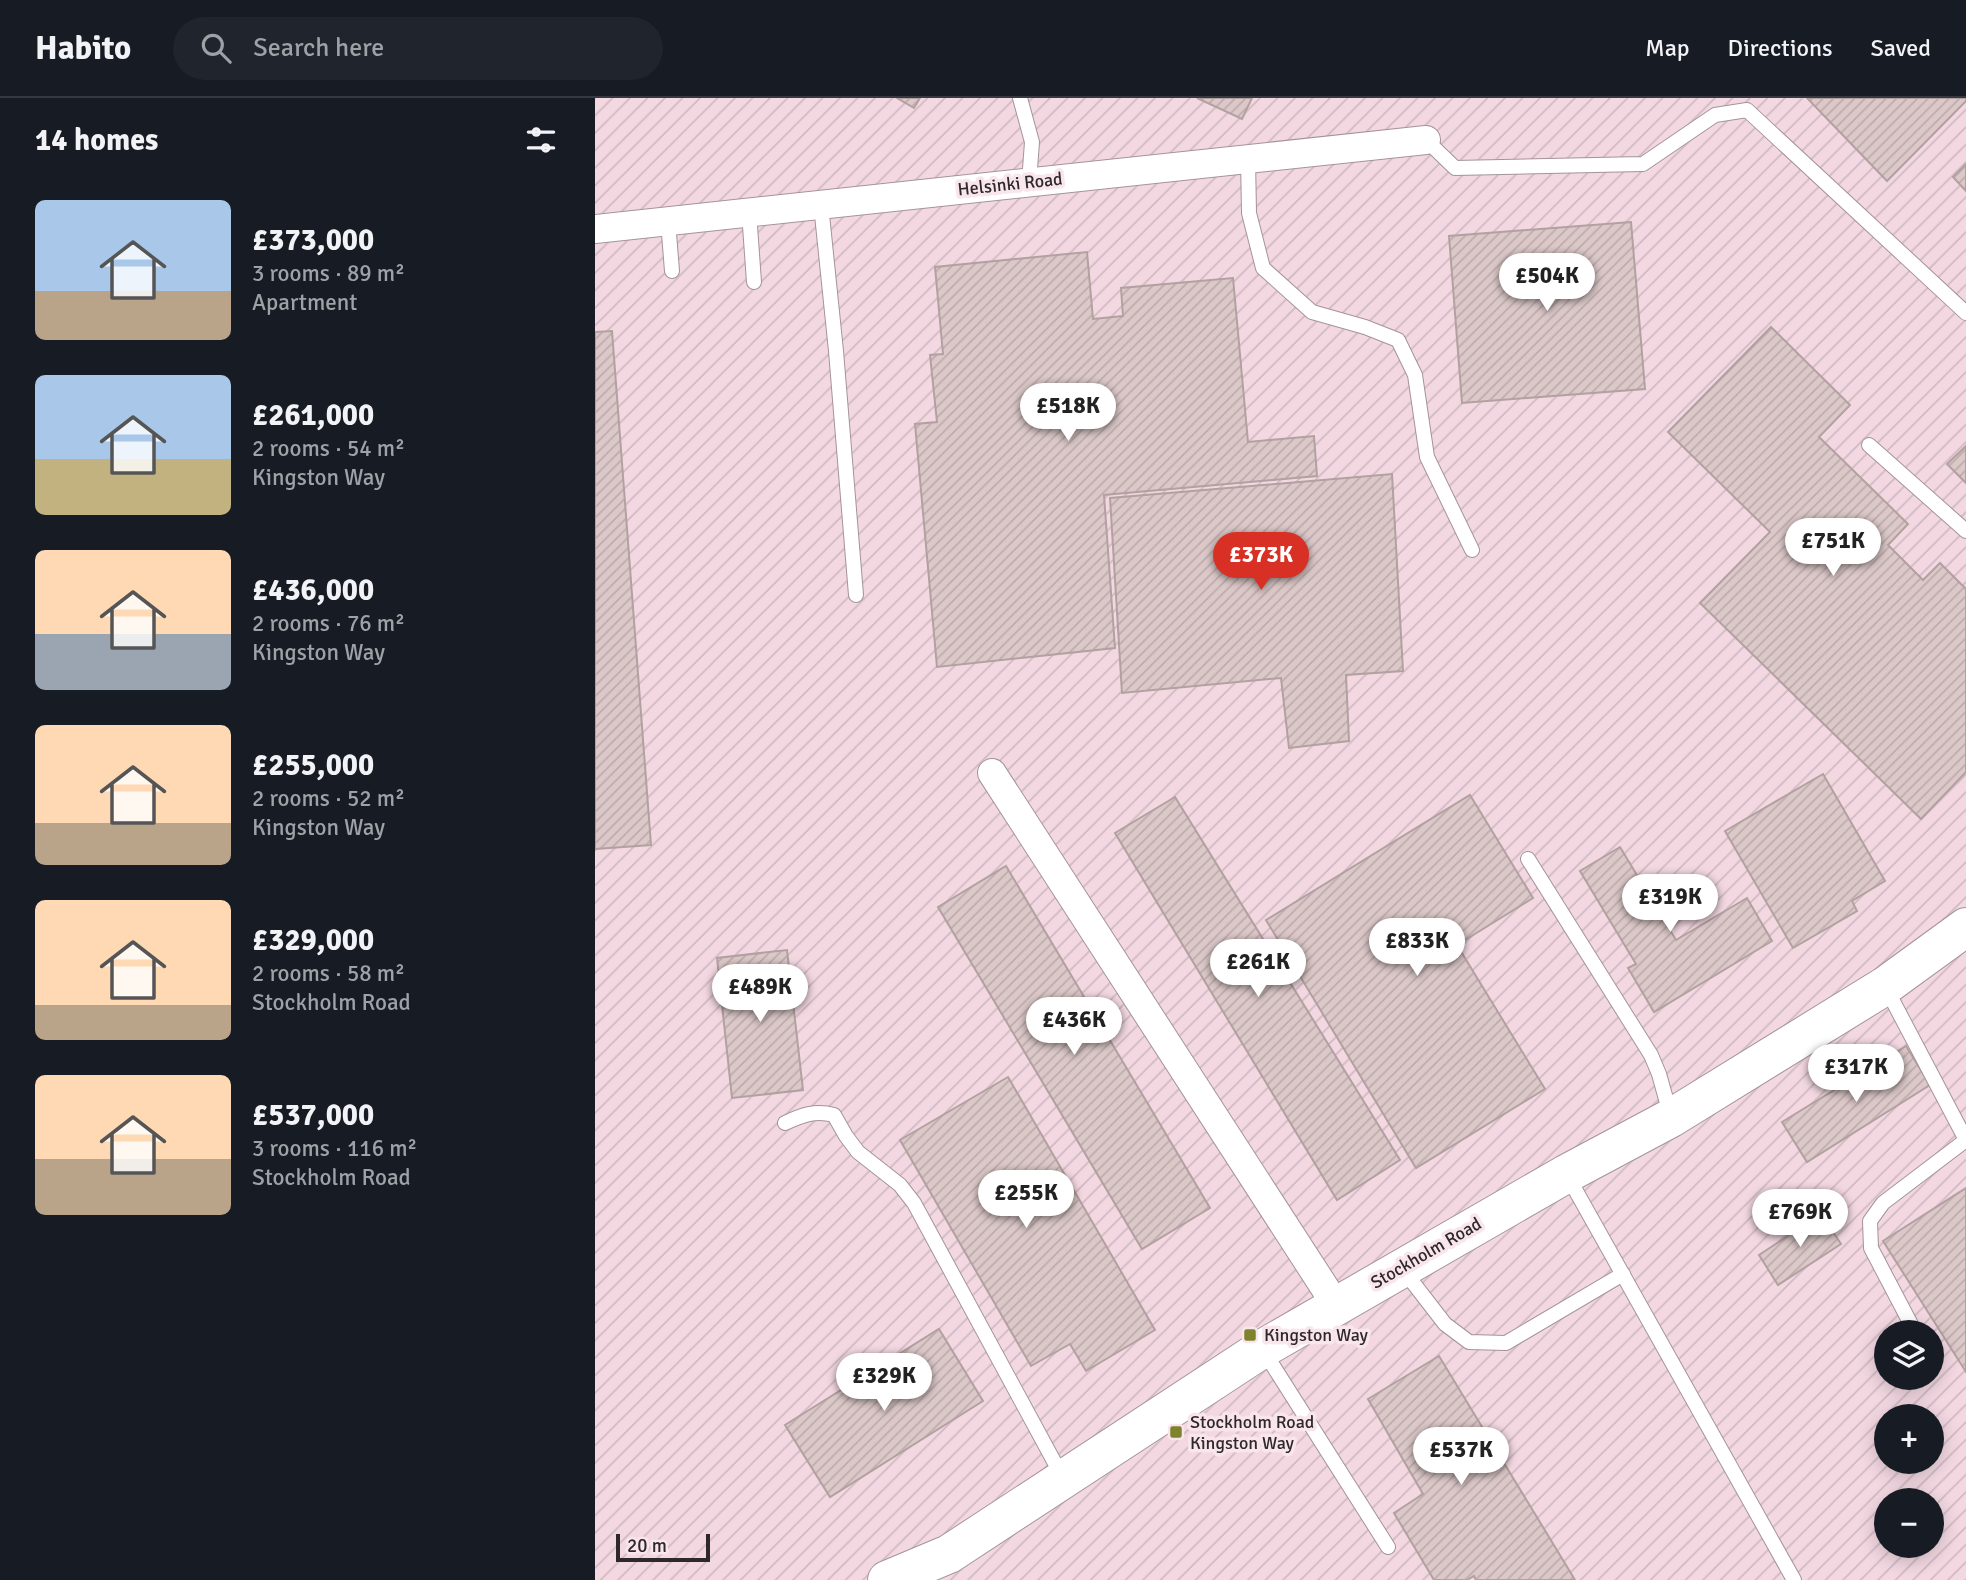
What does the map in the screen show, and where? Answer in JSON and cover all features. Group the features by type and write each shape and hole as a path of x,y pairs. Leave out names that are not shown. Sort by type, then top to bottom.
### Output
{"street":[{"name":"Helsinki Road","path":"595,229 1426,139"},
{"path":"992,773 1336,1305"},
{"name":"Stockholm Road","path":"887,1580 949,1554 1262,1349 1401,1267 1671,1118 1885,986 1966,926"}],"lane":[{"path":"1020,98 1033,142 1030,182"},
{"path":"1426,139 1455,168 1643,164 1715,115 1748,110 1966,313"},
{"path":"1248,159 1249,214 1263,268 1313,313 1365,327 1398,341 1415,375 1427,457 1472,550"},
{"path":"821,205 856,595"},
{"path":"748,212 754,282"},
{"path":"668,221 672,271"},
{"path":"1869,444 1966,531"},
{"path":"1528,859 1651,1055 1671,1118"},
{"path":"1885,986 1966,1140 1883,1203 1870,1221 1871,1248 1909,1320"},
{"path":"785,1123 806,1113 823,1112 834,1115 858,1152 900,1185 914,1203 1064,1479"},
{"path":"1566,1174 1794,1580"},
{"path":"1401,1267 1445,1324 1469,1342 1506,1343 1623,1275"},
{"path":"1262,1349 1388,1547"}],"shaded area":[{"path":"595,98 1966,98 1966,1580 595,1580"}],"building":[{"path":"897,98 920,98 914,108"},
{"path":"1197,98 1252,98 1242,119"},
{"path":"1807,98 1966,98 1966,101 1887,181"},
{"path":"1966,164 1966,191 1953,177"},
{"path":"1631,222 1645,389 1462,403 1449,236"},
{"path":"1087,252 1093,319 1123,316 1121,288 1233,278 1248,442 1314,436 1317,476 1104,495 1115,648 937,667 915,424 937,422 930,355 943,354 935,267"},
{"path":"1771,327 1850,405 1819,437 1908,524 1888,545 1923,580 1940,563 1966,589 1966,772 1921,819 1700,603 1770,532 1668,432"},
{"path":"612,331 651,845 595,849 595,332"},
{"path":"1966,446 1966,483 1947,464"},
{"path":"1392,474 1403,671 1346,675 1349,741 1289,748 1281,678 1122,693 1110,498"},
{"path":"1823,774 1885,881 1852,901 1857,911 1793,948 1725,831"},
{"path":"1470,795 1533,898 1457,945 1545,1089 1416,1168 1266,920"},
{"path":"1175,797 1400,1160 1337,1200 1115,833"},
{"path":"1620,847 1676,940 1747,898 1772,941 1654,1012 1628,968 1636,964 1580,871"},
{"path":"1006,866 1210,1208 1142,1249 938,907"},
{"path":"787,950 803,1090 732,1098 717,958"},
{"path":"1906,1046 1930,1085 1807,1162 1782,1122"},
{"path":"1008,1077 1155,1330 1086,1371 1070,1344 1031,1366 900,1140"},
{"path":"1966,1188 1966,1372 1944,1337 1944,1320 1933,1320 1883,1241"},
{"path":"1821,1214 1841,1244 1778,1285 1759,1255"},
{"path":"939,1329 983,1401 830,1497 785,1425"},
{"path":"1439,1356 1575,1580 1476,1580 1474,1576 1467,1580 1434,1580 1394,1513 1423,1494 1368,1399"}],"place":[{"name":"Kingston Way","path":"1250,1335"},
{"name":"Stockholm Road Kingston Way","path":"1176,1432"}]}
